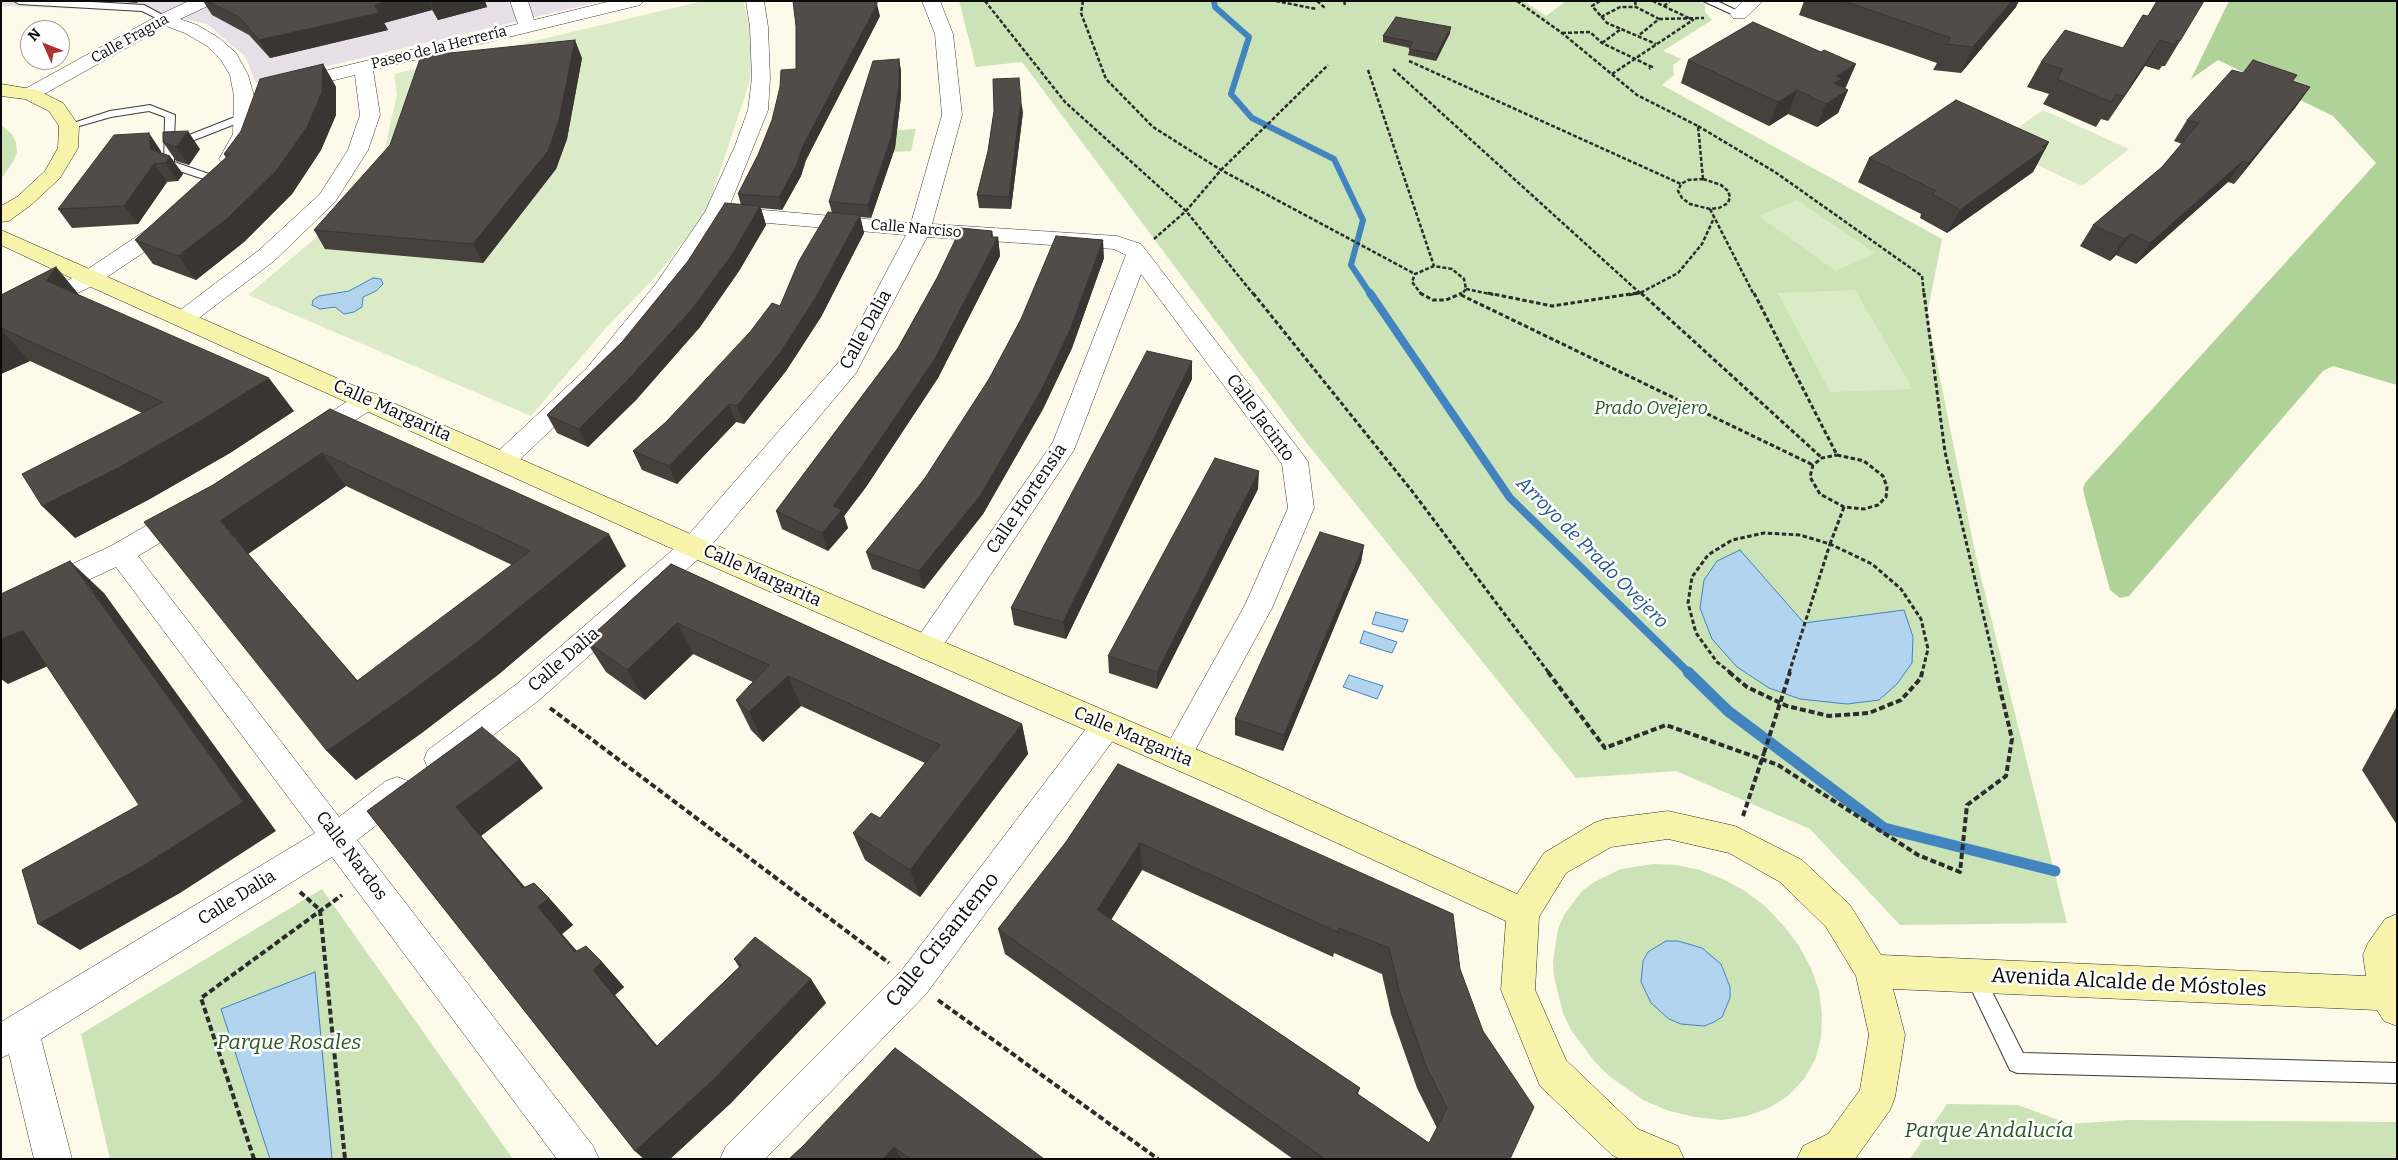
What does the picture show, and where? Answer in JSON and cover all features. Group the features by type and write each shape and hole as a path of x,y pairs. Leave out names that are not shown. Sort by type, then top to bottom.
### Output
{"street":[{"name":"Calle Fragua","path":"30,94 165,19 204,1"},
{"path":"519,1 528,27"},
{"name":"Paseo de la Herrería","path":"280,87 634,1"},
{"path":"503,461 594,375 662,290 716,212 745,146 758,110 761,78 759,27 755,1"},
{"name":"Calle Dalia","path":"11,1036 337,837 528,692 694,546 848,366 920,230 952,114 944,34 931,1"},
{"path":"1739,14 1754,1"},
{"path":"1,324 90,278 166,229 217,180 243,134 244,117 253,93 239,75 229,57 206,38 191,29 165,19"},
{"path":"182,319 266,256 328,198 358,150 370,115 363,67"},
{"path":"1,90 30,94 56,107 69,126 68,148 52,174 24,201 1,216"},
{"name":"Calle Narciso","path":"716,212 1127,249"},
{"name":"Calle Margarita","path":"1,237 694,546 1229,778 1523,913"},
{"name":"Calle Jacinto","path":"1127,249 1172,300 1295,462 1301,508 1258,608 1176,756"},
{"name":"Calle Hortensia","path":"926,648 1065,444 1110,324 1127,249"},
{"path":"1110,324 1126,302 1136,293 1150,292 1172,300"},
{"path":"290,451 368,400"},
{"path":"1,610 121,553 203,505"},
{"name":"Calle Nardos","path":"121,553 580,1159"},
{"name":"Calle Crisantemo","path":"739,1159 914,982 1106,726"},
{"path":"1665,1159 1621,1150 1553,1073 1518,990 1523,913 1555,863 1606,833 1668,825 1736,840 1791,871 1838,916 1872,971 1887,1035 1877,1097 1841,1147 1816,1159"},
{"path":"2392,1002 2380,955 2397,930"},
{"name":"Avenida Alcalde de Móstoles","path":"1872,971 2392,1002"},
{"path":"11,1036 53,1159"}],"lane":[{"path":"19,1 144,8 165,19"},
{"path":"1708,1 1739,14"},
{"path":"69,126 110,114 150,108 170,115 168,164 217,180"},
{"path":"168,147 244,117"},
{"path":"1974,976 2017,1063 2397,1072"}],"path":[{"path":"985,1 1065,102 1186,211 1412,491 1605,748 1666,725 1778,765 1918,855 1960,872 1967,806 2006,776 2012,739 1945,452 1922,276 1775,172 1698,126 1637,95 1562,32 1517,1"},
{"path":"1083,1 1081,13 1106,79 1153,127 1221,170 1415,274"},
{"path":"1276,1 1316,9"},
{"path":"1317,1 1325,8"},
{"path":"1344,1 1345,5"},
{"path":"1600,1 1592,6 1606,23 1656,44"},
{"path":"1635,1 1636,7"},
{"path":"1654,1 1692,20"},
{"path":"1664,6 1670,1"},
{"path":"1601,17 1620,7 1636,7 1660,19 1692,20"},
{"path":"1638,36 1660,19"},
{"path":"1612,74 1692,20"},
{"path":"1602,43 1621,29"},
{"path":"1562,32 1590,32 1602,43 1652,67 1649,69"},
{"path":"1409,60 1681,184"},
{"path":"1127,249 1186,211 1221,170 1328,65"},
{"path":"1392,69 1822,458"},
{"path":"1368,70 1434,266"},
{"path":"1698,126 1703,179"},
{"path":"1703,179 1721,185 1728,191 1730,197 1728,203 1719,208 1710,209 1690,204 1682,198 1678,190 1681,184 1688,180 1703,179"},
{"path":"1710,209 1837,455"},
{"path":"1466,289 1552,306 1640,293 1678,273 1702,244 1714,218"},
{"path":"1434,266 1452,269 1464,279 1466,289 1461,295 1446,300 1433,300 1419,293 1412,282 1415,274 1434,266"},
{"path":"1461,295 1813,465"},
{"path":"1837,455 1864,461 1883,476 1887,487 1886,497 1878,505 1864,509 1844,507 1820,494 1810,477 1813,465 1822,458 1837,455"},
{"path":"1736,840 1830,544 1844,507"},
{"path":"1764,533 1800,535 1830,544 1872,564 1901,589 1920,619 1928,649 1921,678 1901,700 1869,713 1829,716 1787,706 1748,688 1717,662 1696,633 1688,603 1692,576 1708,555 1732,540 1764,533"},
{"path":"528,692 914,982 1158,1159"},
{"path":"279,872 320,910 345,1159"},
{"path":"254,1159 202,998 320,910"}],"shaded area":[{"path":"1,1 603,1 256,83 245,56 207,24 146,11 1,6"}],"green space":[{"path":"703,1 744,1 752,42 750,81 706,213 657,275 605,329 531,416 248,295 324,231 383,157 397,94 394,74"},
{"name":"Prado Ovejero","path":"959,1 1524,1 1546,16 1566,1 1698,1 1705,4 1705,12 1712,20 1663,51 1681,59 1673,65 1674,75 1662,85 1942,239 1927,314 1976,557 2067,923 1900,925 1810,829 1676,771 1576,778 1305,441 1022,62 976,67"},
{"path":"2229,1 2397,1 2397,385 2333,366 2323,371 2129,596 2120,598 2110,590 2085,498 2083,489 2085,483 2376,163 2333,116 2218,60 2191,79"},
{"path":"2043,110 2129,149 2082,186 1994,145"},
{"path":"1,125 12,134 16,142 17,152 13,162 1,179"},
{"path":"916,129 911,151 847,154 851,133"},
{"path":"1797,200 1875,253 1836,271 1759,216"},
{"path":"1855,290 1913,389 1830,392 1778,293"},
{"path":"1653,864 1676,865 1700,870 1723,879 1745,891 1765,906 1783,925 1799,946 1811,968 1819,991 1822,1015 1821,1038 1815,1060 1804,1079 1788,1096 1769,1108 1747,1116 1722,1120 1695,1117 1669,1111 1643,1100 1609,1076 1595,1062 1571,1030 1563,1013 1554,977 1553,961 1558,929 1564,915 1582,891 1594,882 1621,869"},
{"name":"Parque Rosales","path":"322,889 513,1159 110,1159 81,1034"},
{"name":"Parque Andalucía","path":"1947,1104 2018,1105 2069,1124 2128,1120 2397,1122 2397,1159 1910,1159"}],"water":[{"path":"373,278 381,279 383,284 376,291 363,297 362,307 354,312 344,314 335,307 320,309 312,305 313,300 319,296 349,291"},
{"path":"1740,550 1804,623 1904,610 1913,637 1912,663 1897,684 1879,700 1847,704 1800,699 1769,688 1737,667 1712,639 1700,608 1704,580 1717,561"},
{"path":"1376,612 1408,620 1403,632 1372,624"},
{"path":"1364,631 1397,642 1392,653 1360,643"},
{"path":"1349,675 1383,686 1377,699 1343,687"},
{"path":"1666,941 1678,941 1702,948 1721,964 1730,987 1730,998 1722,1017 1704,1026 1681,1024 1669,1019 1651,1003 1641,982 1643,961 1648,952"},
{"path":"315,972 332,1159 270,1159 221,1009"}],"building":[{"path":"207,1 390,1 375,5 379,13 259,40 239,17"},
{"path":"793,1 877,1 877,4 802,148 797,164 779,197 738,194 758,155 772,120 780,87 781,70 796,69 796,26"},
{"path":"1844,1 2012,1 1973,47 1946,44 1951,38"},
{"path":"2157,1 2204,1 2180,41 2177,40 2175,45 2160,40 2124,96 2116,94 2111,102 2057,79 2063,69 2041,62 2065,30 2123,48 2143,15 2148,16"},
{"path":"1396,17 1451,27 1437,54 1409,49 1413,42 1383,36"},
{"path":"1753,22 1821,52 1824,50 1856,64 1836,76 1842,79 1834,83 1848,90 1826,104 1797,90 1778,102 1688,60"},
{"path":"575,40 559,120 548,151 473,244 314,230 390,145 421,56"},
{"path":"899,59 899,84 892,135 868,205 829,202 873,61"},
{"path":"2253,60 2297,75 2292,81 2310,87 2249,163 2243,161 2150,243 2131,234 2124,239 2093,225 2162,167 2199,123 2187,120 2232,70 2243,73"},
{"path":"323,64 322,92 307,127 277,170 228,218 178,256 135,240 230,154 224,154 241,131 260,79"},
{"path":"1019,78 1021,100 1009,197 977,195 988,151 994,111 993,79"},
{"path":"1956,100 2049,142 2042,147 2046,148 1960,210 1932,194 1936,191 1869,158"},
{"path":"188,131 176,147 163,142 163,132"},
{"path":"149,133 150,149 170,156 165,163 154,164 124,206 58,209 114,135"},
{"path":"725,203 760,206 733,253 693,308 627,381 579,429 547,415 622,342 688,261"},
{"path":"828,212 860,215 815,299 780,353 737,406 729,404 669,466 633,451 666,422 750,332 772,303 780,306 799,261"},
{"path":"961,228 992,231 991,237 998,237 934,360 833,506 842,510 822,533 776,511 898,348 937,278"},
{"path":"1056,236 1103,240 1070,330 1041,391 980,496 919,571 866,552 925,478 989,379 1021,319"},
{"path":"56,267 45,283 47,281 269,378 202,420 118,468 42,506 22,474 163,402 1,328 1,295"},
{"path":"1147,351 1192,361 1063,622 1011,608"},
{"path":"330,409 609,534 476,643 327,751 144,522 213,485","holes":["322,453 530,551 357,681 220,521"]},
{"path":"1215,458 1259,471 1157,672 1108,656"},
{"path":"1320,532 1364,545 1284,735 1235,719"},
{"path":"70,561 243,802 143,866 38,924 22,870 139,805 23,630 1,639 1,594"},
{"path":"671,564 1022,724 910,870 853,833 871,813 880,818 940,745 788,676 749,712 736,700 769,665 677,623 627,670 586,641"},
{"path":"482,727 520,759 456,807 523,888 534,883 549,898 538,907 575,952 586,946 602,962 593,970 656,1047 742,965 734,959 755,937 811,979 711,1082 635,1151 367,811"},
{"path":"1118,764 1453,914 1460,969 1483,1031 1534,1107 1510,1159 1325,1159 998,929 1066,842","holes":["1140,843 1338,932 1339,928 1389,948 1399,990 1426,1066 1447,1108 1429,1143 1356,1093 1360,1088 1097,910"]},
{"path":"895,1048 1044,1159 910,1159 894,1147 883,1159 789,1159"}],"waterway":[{"name":"Arroyo de Prado Ovejero","path":"1214,1 1215,7 1249,37 1231,94 1252,118 1334,159 1363,220 1351,265 1371,295"},
{"name":"Arroyo de Prado Ovejero","path":"1370,293 1510,498 1689,673"},
{"name":"Arroyo de Prado Ovejero","path":"1688,672 1728,711 1884,828 2055,871"}]}
